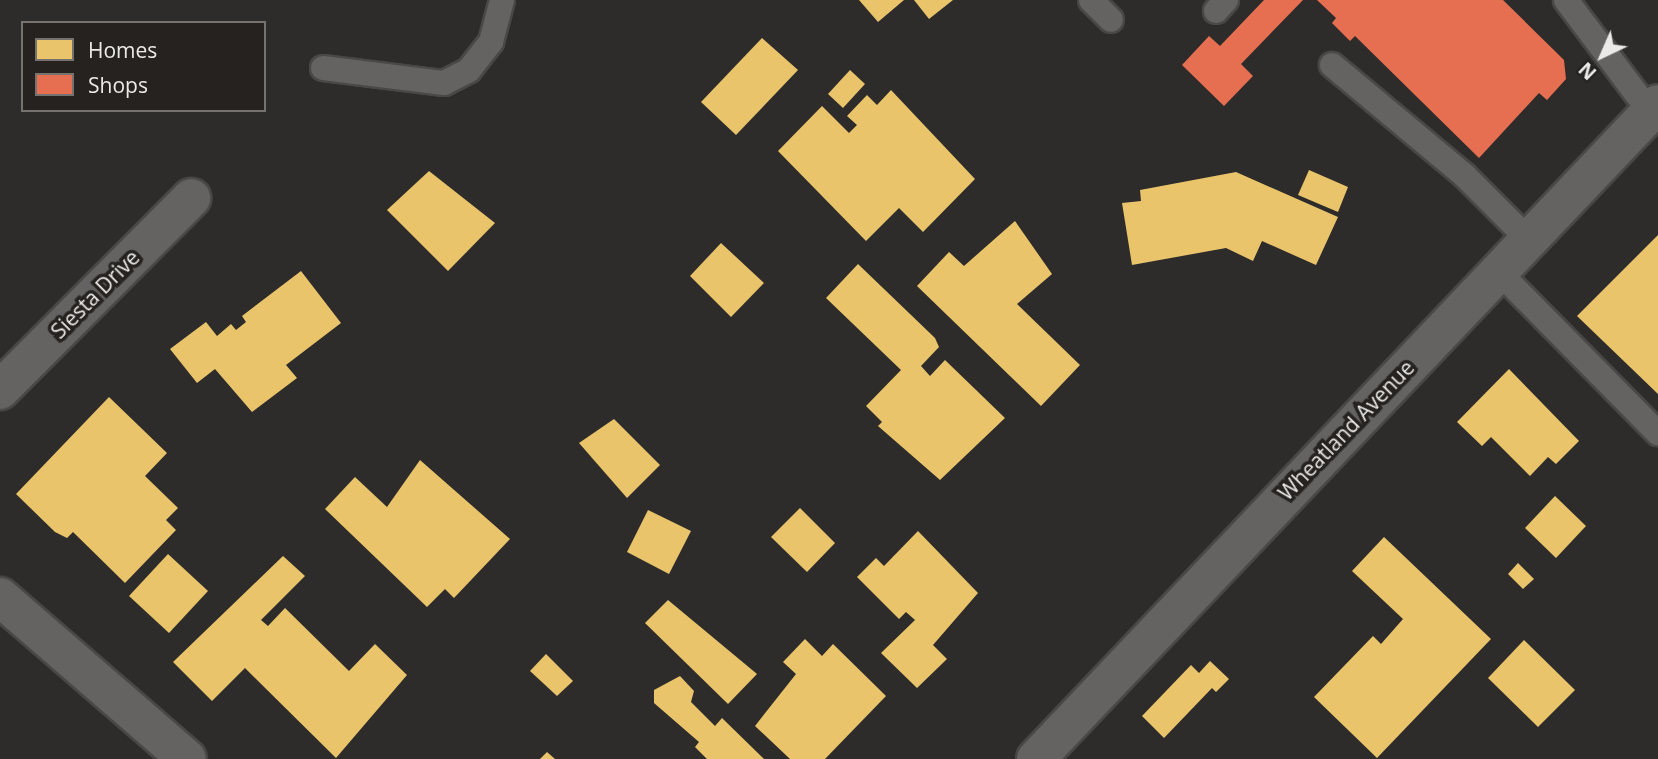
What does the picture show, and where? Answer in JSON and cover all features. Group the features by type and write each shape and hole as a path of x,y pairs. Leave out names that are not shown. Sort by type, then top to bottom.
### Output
{"street":[{"name":"Wheatland Avenue","path":"1036,759 1654,108"},
{"name":"Siesta Drive","path":"0,390 191,198"},
{"path":"0,597 187,759"}],"lane":[{"path":"323,68 444,83 469,70 491,42 502,0"},
{"path":"1091,0 1111,20"},
{"path":"1566,0 1654,108"},
{"path":"1332,65 1465,176 1528,239"},
{"path":"1498,271 1658,433"}],"building: Homes":[{"path":"859,0 904,0 878,22"},
{"path":"914,0 953,0 929,19"},
{"path":"762,38 798,70 736,135 701,102"},
{"path":"850,70 865,84 843,108 828,94"},
{"path":"891,90 975,179 923,232 899,208 866,241 778,151 822,106 849,133 857,125 847,116 867,95 877,105"},
{"path":"1309,170 1348,187 1338,212 1298,195"},
{"path":"429,171 495,223 448,271 387,210"},
{"path":"1236,172 1338,217 1316,265 1262,241 1253,261 1226,248 1132,265 1122,203 1141,201 1140,190"},
{"path":"1015,221 1052,274 1017,304 1080,365 1041,406 917,286 949,252 964,266"},
{"path":"1658,235 1658,394 1577,316"},
{"path":"721,243 764,283 731,317 690,276"},
{"path":"858,264 935,338 939,347 921,366 930,376 945,360 1005,418 940,480 878,426 882,422 866,406 901,370 826,298"},
{"path":"301,271 341,323 286,365 297,378 252,412 215,369 197,383 170,349 206,322 217,336 231,324 236,330 246,322 242,316"},
{"path":"1509,369 1579,441 1556,464 1548,457 1530,476 1491,437 1482,446 1457,422"},
{"path":"109,397 167,453 145,476 178,508 166,520 176,530 125,583 73,532 67,538 55,532 16,494"},
{"path":"614,419 660,465 627,498 579,443"},
{"path":"420,460 510,539 454,598 445,589 427,607 325,509 355,477 387,507"},
{"path":"1555,496 1586,526 1556,558 1525,528"},
{"path":"800,508 835,543 807,572 771,537"},
{"path":"648,510 691,531 669,574 627,552"},
{"path":"918,531 978,593 933,645 947,659 917,688 881,653 915,620 906,612 899,619 857,577 876,558 884,566"},
{"path":"1384,537 1491,639 1377,758 1314,697 1373,636 1381,644 1403,619 1352,571"},
{"path":"168,554 208,591 169,633 129,596"},
{"path":"283,556 305,576 261,620 268,626 285,608 349,671 375,644 407,675 336,758 245,668 212,701 173,662"},
{"path":"1518,563 1534,579 1523,589 1508,574"},
{"path":"668,600 757,674 728,704 645,623"},
{"path":"805,639 822,656 833,644 886,696 825,759 790,759 755,726 796,674 783,662"},
{"path":"1524,640 1575,690 1538,727 1488,678"},
{"path":"546,654 573,681 557,696 530,671"},
{"path":"1210,661 1229,679 1216,692 1212,688 1164,738 1142,716 1191,665 1199,673"},
{"path":"680,676 694,691 691,702 715,726 722,718 764,759 707,759 695,747 699,742 654,703 654,690"},
{"path":"547,752 555,759 540,759"}],"building: Shops":[{"path":"1264,0 1303,0 1241,64 1253,76 1224,106 1182,65 1209,36 1220,46"},
{"path":"1317,0 1503,0 1564,60 1566,79 1547,100 1539,93 1479,158 1355,36 1350,41 1332,23 1336,18"}]}
